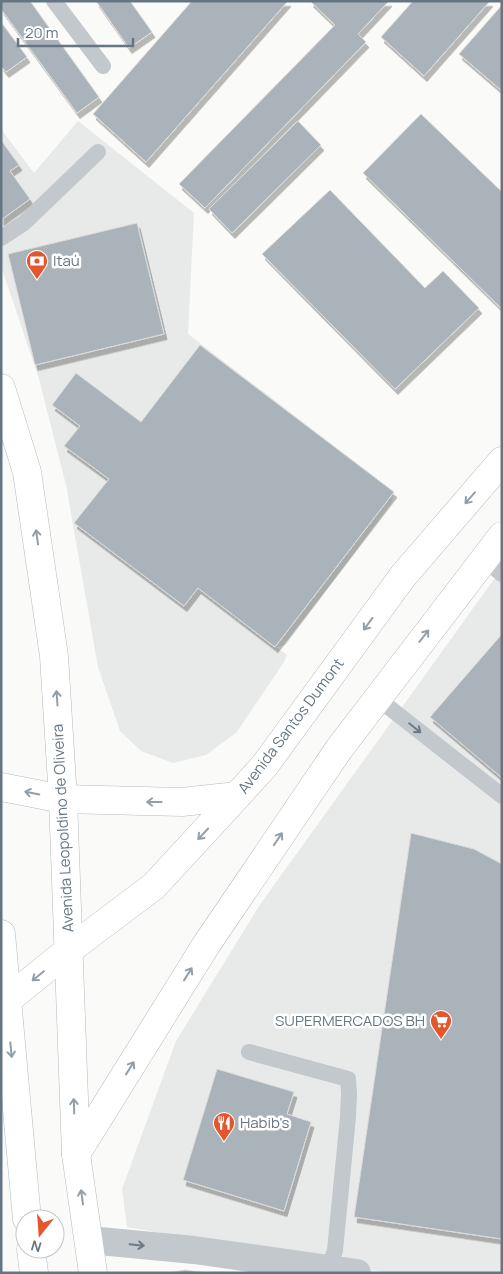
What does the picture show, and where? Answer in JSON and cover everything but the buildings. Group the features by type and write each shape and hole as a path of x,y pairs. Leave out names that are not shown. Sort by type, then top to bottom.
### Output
{"main road":[{"name":"Avenida Leopoldino de Oliveira","path":"1,388 27,472 54,656 63,799 76,1154 92,1273"},
{"name":"Avenida Santos Dumont","path":"6,1001 69,950 154,886 237,796 265,765 403,576 502,461"},
{"path":"76,1154 211,937 333,757 377,698 493,567 502,536"},
{"path":"1,788 63,799 182,802 237,796"},
{"path":"1,934 26,1209"},
{"path":"32,1259 34,1273"}],"street":[{"path":"88,1240 194,1250 357,1273"}],"lane":[{"path":"54,1 104,66"},
{"path":"1,238 24,223 98,152"},
{"path":"377,698 502,796"},
{"path":"249,1052 348,1079 348,1118 335,1250 329,1269"}],"shaded area":[{"path":"78,121 194,213 188,334 394,492 392,502 286,645 276,647 287,655 284,662 236,733 206,755 173,763 141,751 120,731 98,667 66,485 39,379 1,266 1,129 34,173"},
{"path":"502,568 502,1273 388,1273 127,1227 122,1189 176,1041 259,906"}],"place":[{"name":"Itaú","path":"37,280"},
{"name":"SUPERMERCADOS BH","path":"441,1040"},
{"name":"Habib's","path":"224,1142"}]}
